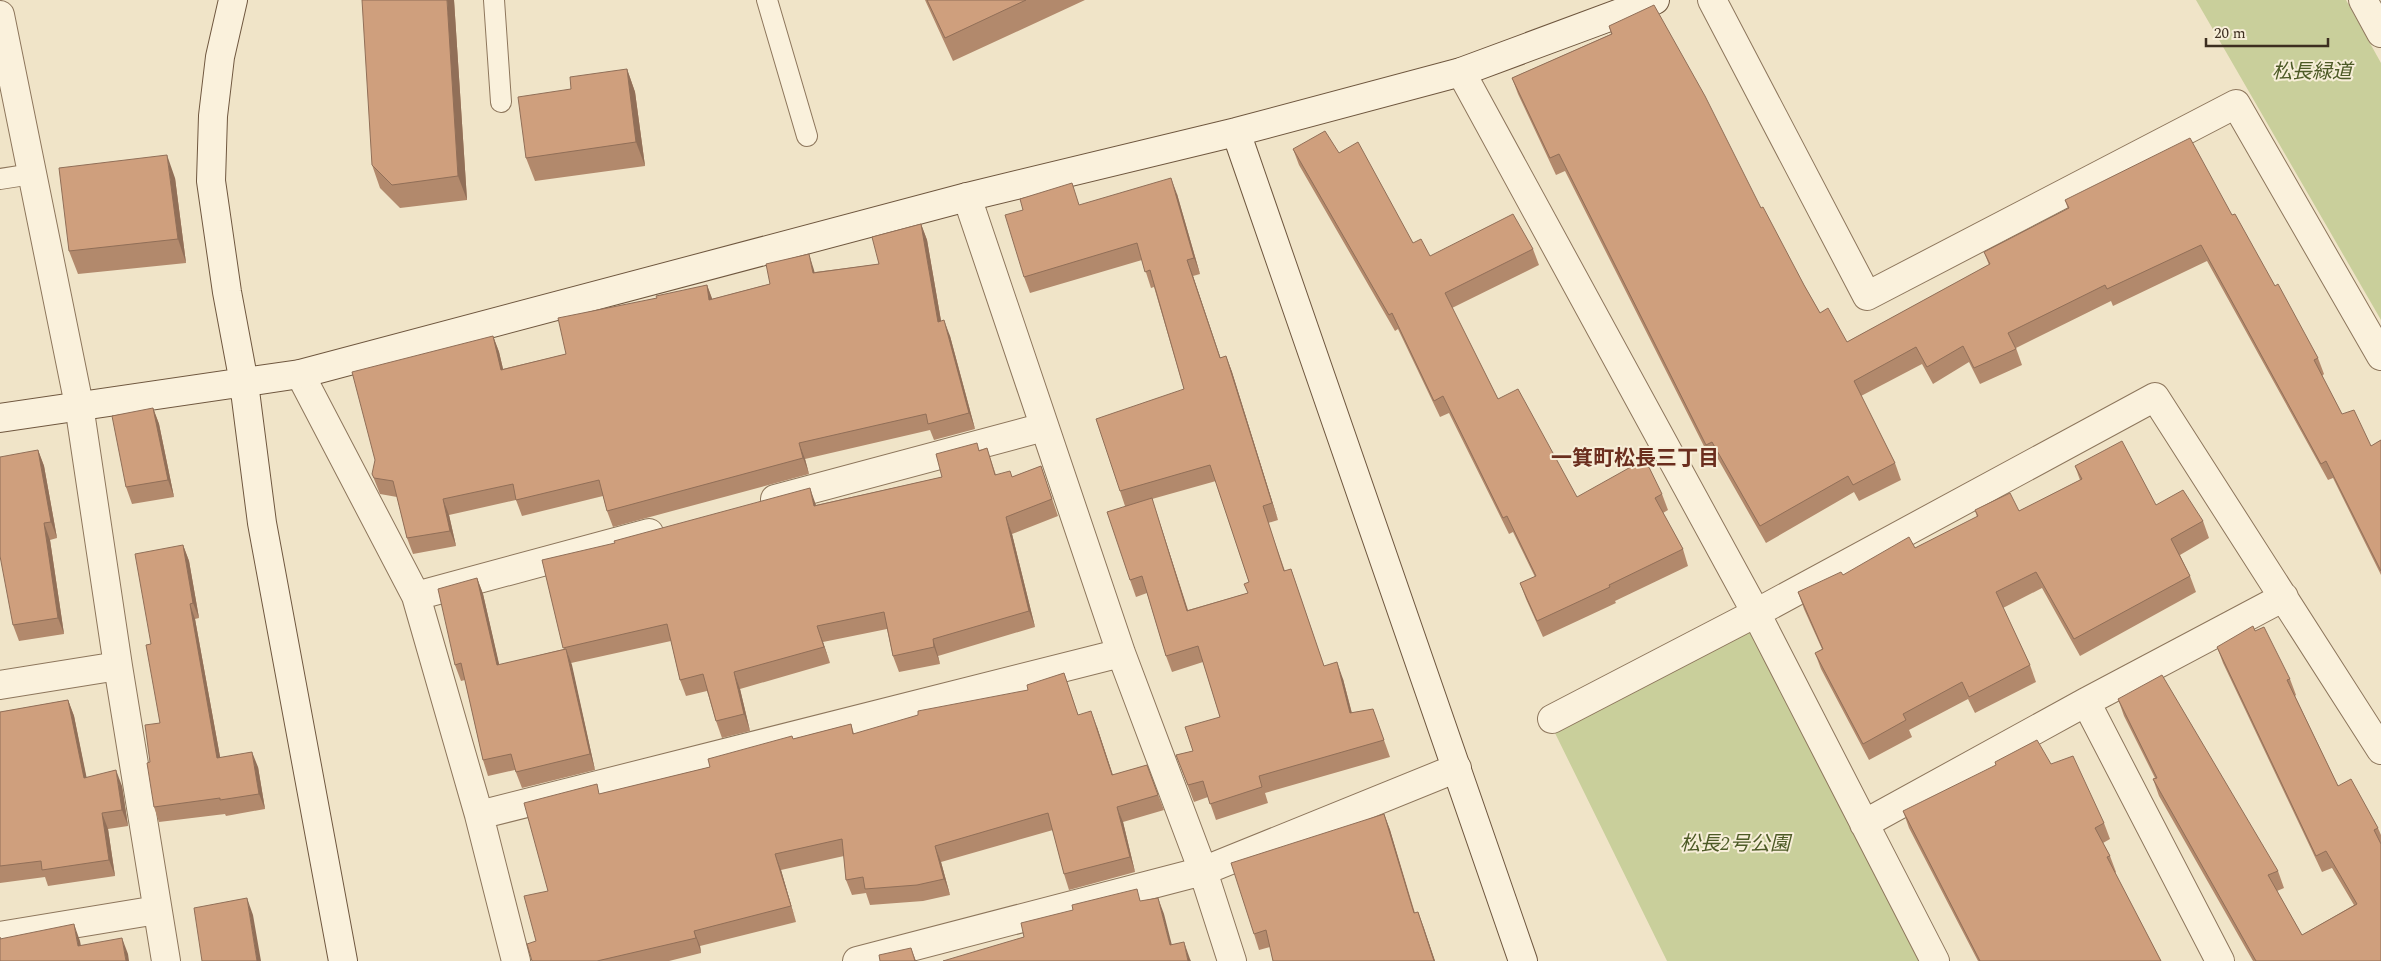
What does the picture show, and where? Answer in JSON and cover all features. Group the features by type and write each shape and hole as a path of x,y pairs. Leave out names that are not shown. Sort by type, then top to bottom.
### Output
{"street":[{"path":"233,0 220,57 213,116 211,181 227,292 244,383 262,523 343,961"},
{"path":"0,418 300,374 967,197 1236,132 1461,72 1655,0"},
{"path":"1712,0 1867,296 2236,104 2381,356"},
{"path":"2363,0 2381,33"},
{"path":"0,15 79,405 118,666 166,961"},
{"path":"1461,72 1756,613 1935,961"},
{"path":"1236,132 1522,961"},
{"path":"967,197 1121,654 1203,871 1232,961"},
{"path":"300,374 416,596 479,815 516,961"},
{"path":"1552,719 1756,613 2155,397 2381,750"},
{"path":"749,506 1044,427"},
{"path":"416,596 673,527"},
{"path":"1864,824 2086,702 2284,597"},
{"path":"479,815 1121,654"},
{"path":"0,685 118,666"},
{"path":"2086,702 2220,961"},
{"path":"857,961 1203,871 1456,768"},
{"path":"0,936 158,910"}],"lane":[{"path":"494,0 501,102"},
{"path":"767,0 807,136"},
{"path":"0,179 32,174"}],"green space":[{"name":"松長緑道","path":"2196,0 2346,0 2381,63 2381,320"},
{"name":"松長2号公園","path":"1751,628 1923,961 1667,961 1554,731"}],"building":[{"path":"362,0 447,0 458,176 392,185 372,165"},
{"path":"927,0 1026,0 945,38"},
{"path":"1654,5 1705,96 1761,208 1763,207 1820,313 1828,308 1847,342 1990,264 1984,252 2069,208 2065,200 2190,138 2232,215 2235,214 2275,286 2278,284 2318,358 2314,360 2342,414 2354,410 2371,446 2381,440 2381,571 2326,461 2321,464 2201,245 2107,289 2105,285 2008,333 2016,349 1974,368 1963,346 1927,367 1916,347 1854,381 1895,463 1853,485 1848,476 1760,526 1712,442 1706,445 1559,154 1550,158 1512,78 1612,34 1609,26"},
{"path":"627,69 636,142 526,158 518,97 571,89 570,77"},
{"path":"1325,131 1339,153 1358,142 1413,243 1421,239 1430,256 1513,214 1533,249 1445,293 1498,399 1518,389 1577,497 1645,459 1662,494 1655,498 1683,549 1609,585 1610,587 1537,621 1520,583 1536,576 1507,516 1503,518 1443,396 1434,401 1392,313 1389,315 1293,149"},
{"path":"167,155 178,239 69,251 59,168"},
{"path":"1171,178 1194,258 1187,260 1220,358 1226,356 1253,442 1272,503 1263,506 1284,571 1291,569 1324,666 1337,662 1350,713 1373,709 1384,740 1259,776 1262,787 1210,804 1203,781 1188,785 1176,755 1193,751 1185,727 1220,717 1198,646 1166,656 1142,576 1130,580 1107,512 1152,498 1187,611 1248,593 1244,584 1249,582 1210,465 1120,491 1096,419 1184,389 1150,270 1145,272 1137,243 1024,277 1005,215 1023,210 1020,199 1072,183 1079,205"},
{"path":"921,224 938,322 944,320 969,413 928,424 926,414 799,443 803,458 607,511 599,480 516,500 513,484 443,499 450,531 407,538 393,481 374,478 372,474 375,460 352,372 493,336 501,370 566,354 558,318 657,298 656,296 707,285 709,300 770,284 766,264 809,254 813,273 879,264 872,237"},
{"path":"153,408 168,480 126,487 112,416"},
{"path":"2122,441 2156,505 2183,490 2203,521 2171,539 2190,576 2074,639 2036,572 1996,592 2030,665 1969,697 1962,682 1903,714 1906,720 1863,744 1815,653 1823,649 1798,592 1841,572 1843,575 1909,537 1915,548 1978,516 1975,510 2010,493 2019,511 2082,479 2075,466"},
{"path":"977,443 979,451 987,448 995,475 1010,471 1012,477 1041,466 1052,499 1006,517 1029,611 933,639 934,647 893,656 884,612 817,626 824,647 734,672 744,714 716,721 703,674 680,680 667,624 563,648 542,560 615,543 614,541 810,488 814,506 942,477 936,454"},
{"path":"38,450 51,522 44,523 58,618 13,625 0,556 0,457"},
{"path":"183,545 193,603 190,604 217,758 252,752 259,794 154,807 147,763 150,762 145,725 160,723 146,645 151,644 135,554"},
{"path":"477,578 497,665 566,649 590,754 516,772 511,754 483,760 461,663 455,665 438,589"},
{"path":"2253,626 2255,631 2264,627 2290,679 2287,680 2338,786 2351,779 2378,828 2374,830 2381,844 2381,961 2256,961 2153,779 2157,778 2118,699 2162,675 2278,871 2268,875 2302,935 2357,904 2326,851 2316,856 2217,647"},
{"path":"1064,673 1078,715 1091,711 1112,775 1147,765 1158,795 1117,807 1130,857 1064,874 1048,813 935,846 944,879 917,885 865,889 863,877 846,880 842,839 775,854 791,906 694,931 696,938 597,961 532,961 527,944 536,941 524,896 548,891 524,803 597,784 599,794 710,767 708,759 792,736 793,739 851,724 853,734 918,715 918,711 1028,690 1027,685"},
{"path":"68,700 84,778 116,770 122,810 102,813 109,860 42,870 41,861 0,866 0,712"},
{"path":"2037,740 2051,764 2073,756 2104,823 2095,828 2110,856 2107,857 2161,961 1980,961 1903,811 1996,765 1995,762"},
{"path":"1384,814 1414,913 1418,912 1434,961 1273,961 1266,930 1254,934 1231,863"},
{"path":"1137,889 1140,901 1158,898 1170,945 1184,942 1188,961 943,961 1024,937 1021,923 1073,910 1072,905"},
{"path":"247,898 257,961 202,961 194,908"},
{"path":"74,924 78,946 122,938 126,961 0,961 0,939"},
{"path":"911,948 915,961 880,961 879,955"}],"district":[{"name":"一箕町松長三丁目","path":"1635,458"}]}
